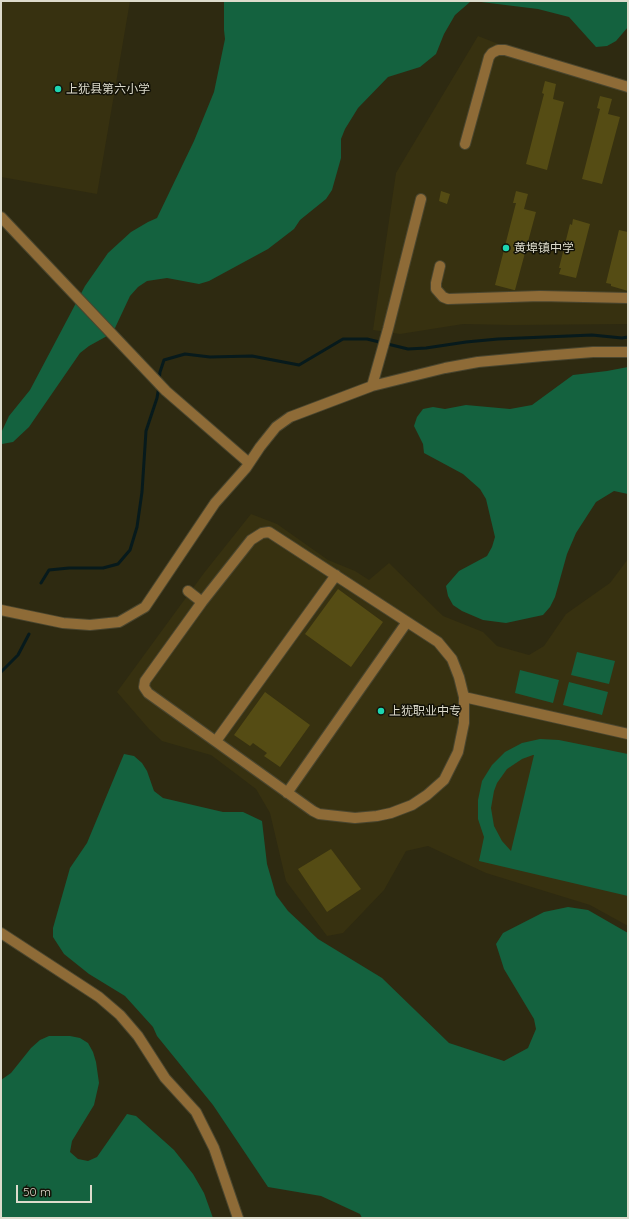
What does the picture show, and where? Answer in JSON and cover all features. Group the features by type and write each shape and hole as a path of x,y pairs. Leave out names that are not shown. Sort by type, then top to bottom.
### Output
{"street":[{"path":"465,144 489,57 492,52 504,50 628,87"},
{"path":"372,386 421,199"},
{"path":"1,217 166,391 249,463"},
{"path":"440,266 436,289 443,297 448,299 540,296 628,298"},
{"path":"1,610 63,623 90,625 119,622 145,607 215,503 249,463 276,427 290,417 372,386 445,368 478,362 550,355 628,352"},
{"path":"269,532 336,575 438,642 452,659 459,677 464,697 464,723 458,752 444,780 427,795 412,805 391,813 377,816 355,818 319,814 313,811 148,693 144,687 145,681 202,602 251,540 262,533 269,532"},
{"path":"216,742 336,575"},
{"path":"188,591 202,602"},
{"path":"287,793 407,622"},
{"path":"464,697 628,734"},
{"path":"1,933 99,997 120,1016 138,1036 165,1078 196,1112 214,1148 238,1218"}],"shaded area":[{"name":"上犹县第六小学","path":"1,1 130,1 97,194 1,177"},
{"name":"黄埠镇中学","path":"478,36 519,52 628,80 628,324 463,324 400,334 373,330 396,173"},
{"name":"上犹职业中专","path":"251,514 277,524 328,560 355,571 369,580 389,563 443,616 483,632 497,646 529,655 544,646 566,614 610,583 628,559 628,926 590,905 486,873 428,846 406,851 384,890 343,933 327,936 286,881 270,813 256,789 211,755 162,741 149,729 117,692 204,573"}],"green space":[{"path":"224,1 628,1 628,27 616,41 607,46 596,47 569,17 538,9 470,2 455,15 444,34 436,54 420,67 388,77 358,108 345,129 341,139 341,158 332,190 326,199 300,220 294,229 268,249 209,281 199,284 167,278 147,281 138,287 130,296 115,328 107,336 80,353 29,427 13,442 2,444 1,433 9,416 30,390 85,286 108,253 131,232 157,218 194,141 214,92 225,39"},
{"path":"628,367 628,494 614,491 596,502 576,533 567,554 555,597 550,607 543,615 506,623 483,620 462,611 453,605 448,596 446,586 459,571 487,556 495,537 486,499 480,489 463,474 424,453 423,444 414,426 417,417 423,409 433,407 445,409 466,405 510,409 532,405 573,375"},
{"path":"577,652 615,661 609,684 571,675"},
{"path":"520,670 559,680 553,703 515,693"},
{"path":"569,682 608,692 602,715 563,705"},
{"path":"540,739 559,740 628,754 628,896 479,861 484,837 478,819 478,800 482,781 492,765 505,752 522,743","holes":["534,755 511,851 502,841 494,826 491,808 494,791 497,783 507,769 522,759"]},
{"path":"124,754 134,756 142,763 147,771 154,791 163,798 223,812 243,812 262,821 267,864 276,895 288,911 318,939 382,978 449,1043 504,1061 528,1048 536,1029 534,1019 504,969 496,944 503,933 544,912 568,907 588,910 628,933 628,1218 362,1218 360,1214 321,1196 268,1187 213,1105 157,1036 153,1027 125,996 89,974 64,954 53,937 53,928 70,868 87,843"},
{"path":"49,1036 70,1036 80,1038 88,1043 96,1062 99,1083 94,1105 72,1141 70,1152 78,1159 88,1161 97,1157 127,1114 136,1116 174,1150 193,1174 204,1193 213,1218 1,1218 1,1080 11,1073 31,1048 40,1040"}],"building":[{"path":"545,81 556,84 553,99 564,102 547,170 526,164 544,94 542,93"},
{"path":"600,96 612,99 608,114 620,117 602,184 582,179 600,109 597,108"},
{"path":"441,191 450,194 447,204 439,201"},
{"path":"516,191 528,194 524,209 536,212 514,290 495,285 516,203 513,203"},
{"path":"573,219 590,224 576,278 559,274 561,268 559,268 570,224 572,225"},
{"path":"619,230 628,232 628,291 606,283"},
{"path":"338,589 383,622 351,667 305,634"},
{"path":"265,692 310,725 280,767 264,756 267,753 253,743 250,746 234,735"},
{"path":"331,849 361,889 327,912 298,869"}],"waterway":[{"path":"159,380 164,360 185,354 210,357 252,356 299,365 343,339 367,339 408,349 498,339 592,335 622,338 628,337"},
{"path":"41,583 49,570 69,568 103,568 118,564 130,550 137,527 142,492 146,431 157,398 159,386"},
{"path":"1,672 18,655 29,634"}],"place":[{"name":"上犹县第六小学","path":"58,89"},
{"name":"黄埠镇中学","path":"506,248"},
{"name":"上犹职业中专","path":"381,711"}]}
